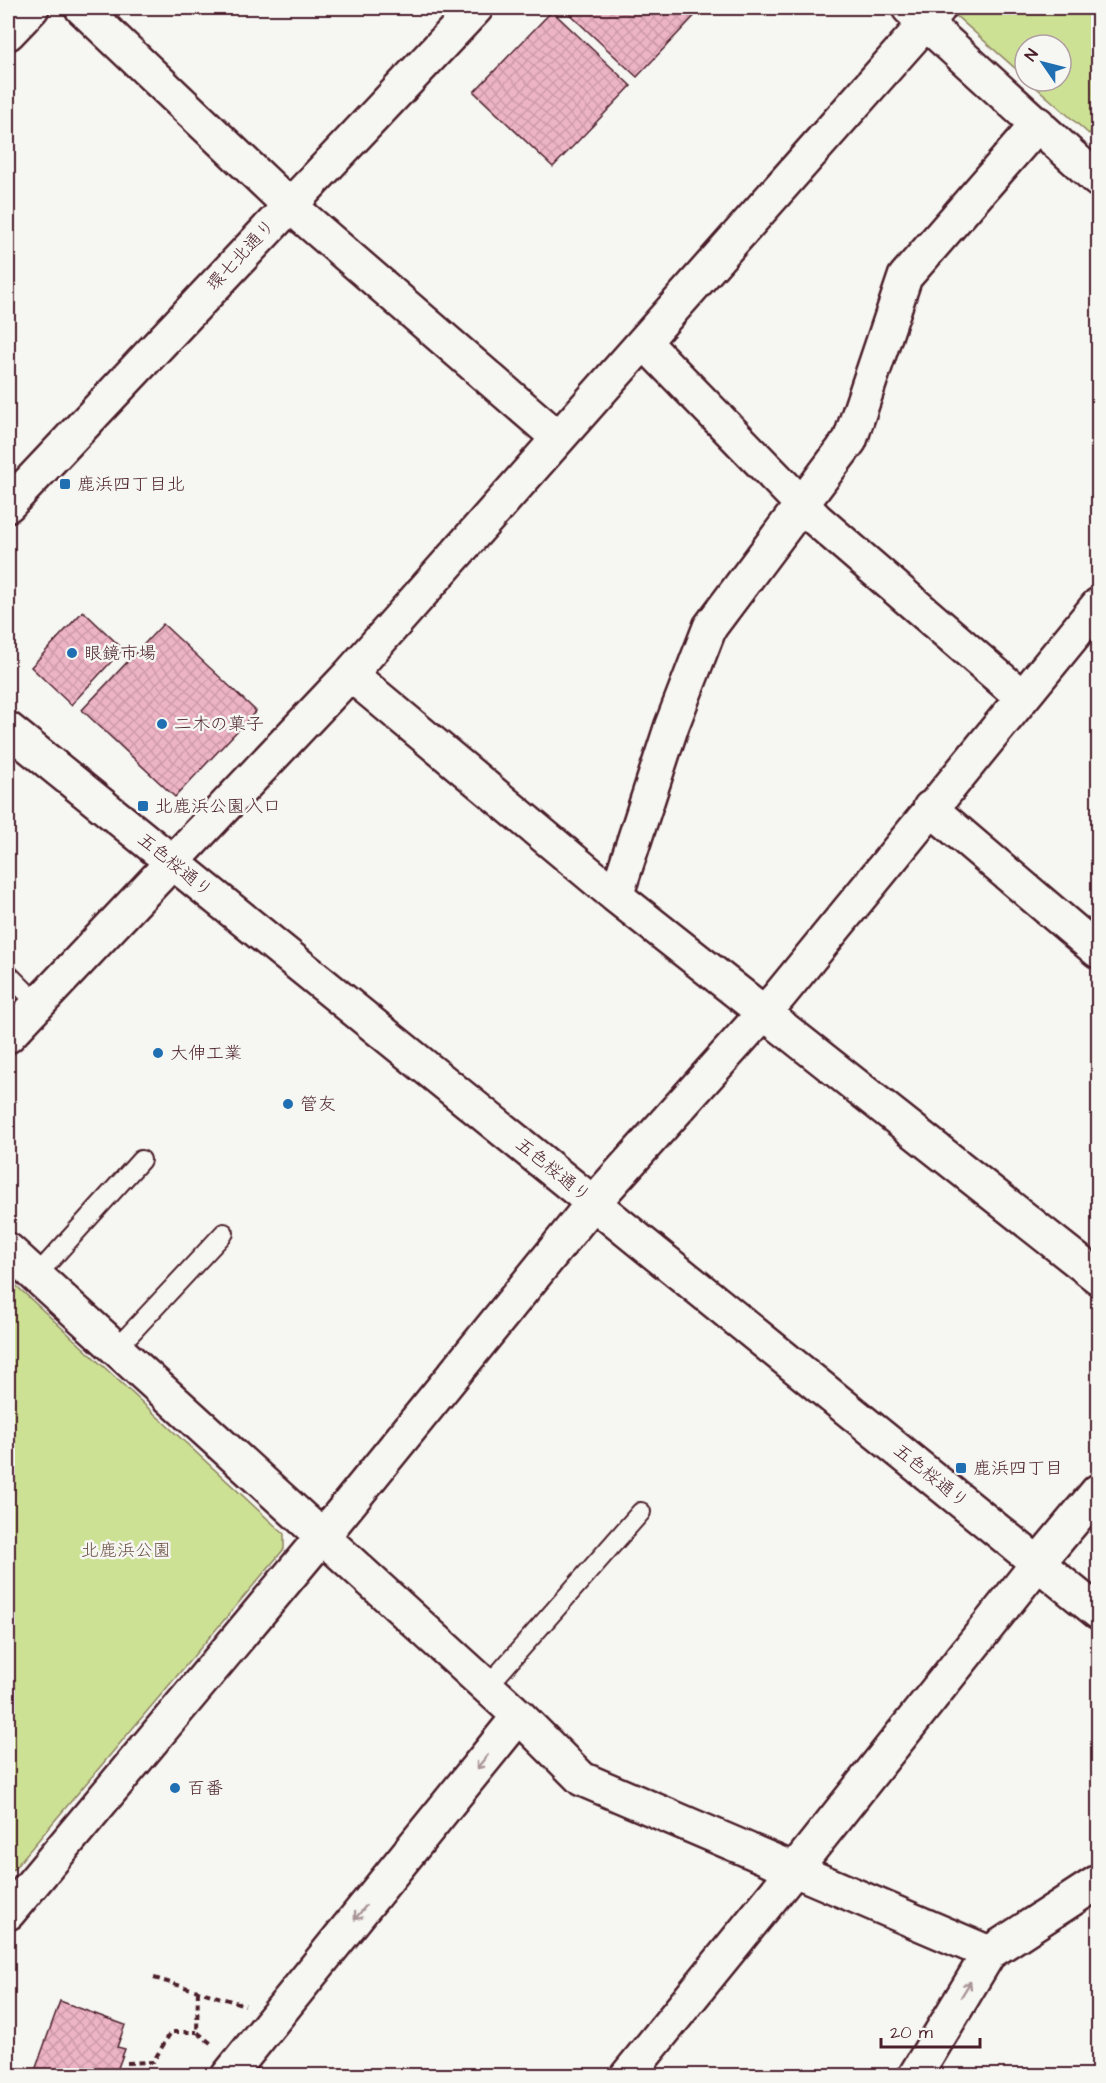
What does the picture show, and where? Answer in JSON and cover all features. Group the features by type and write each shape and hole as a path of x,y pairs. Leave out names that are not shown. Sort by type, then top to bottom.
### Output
{"street":[{"path":"8,33 32,8"},
{"path":"82,8 289,205 558,437"},
{"name":"環七北通り","path":"8,505 476,8"},
{"path":"8,1036 350,674 644,342 925,13 1098,180"},
{"path":"616,896 672,725 710,627 850,440 905,277 1038,124"},
{"path":"644,342 804,504 817,520 1022,697"},
{"path":"8,1913 322,1537 593,1203 765,1012 1098,605"},
{"path":"350,674 616,896 1098,1277"},
{"name":"五色桜通り","path":"8,729 1098,1612"},
{"path":"930,808 1098,951"},
{"path":"8,1251 519,1716 582,1779 989,1953"},
{"path":"627,2076 1098,1491"},
{"path":"232,2070 519,1716"},
{"path":"915,2076 989,1953 1098,1882"}],"lane":[{"path":"8,974 39,1005"},
{"path":"36,1276 141,1160"},
{"path":"116,1350 224,1233"},
{"path":"487,1687 641,1512"}],"path":[{"path":"154,1978 277,2014"},
{"path":"198,1991 197,2032 232,2070"},
{"path":"127,2063 153,2062 171,2032 197,2032"}],"green space":[{"path":"958,8 1098,8 1098,124 1089,134 1043,93 1073,93 1073,33 1013,33 1013,66 954,14"},
{"name":"北鹿浜公園","path":"8,1278 284,1534 284,1549 8,1876"}],"building":[{"path":"563,8 695,8 699,11 637,77"},
{"path":"552,11 631,86 553,167 474,92"},
{"path":"83,611 123,649 71,705 31,667"},
{"path":"163,624 256,711 175,797 82,710"},
{"path":"60,2001 125,2025 117,2047 125,2049 115,2076 33,2076"}],"place":[{"name":"鹿浜四丁目北","path":"65,484"},
{"name":"眼鏡市場","path":"72,653"},
{"name":"二木の菓子","path":"162,724"},
{"name":"北鹿浜公園入口","path":"143,806"},
{"name":"大伸工業","path":"158,1053"},
{"name":"管友","path":"288,1104"},
{"name":"鹿浜四丁目","path":"961,1468"},
{"name":"百番","path":"175,1788"}]}
